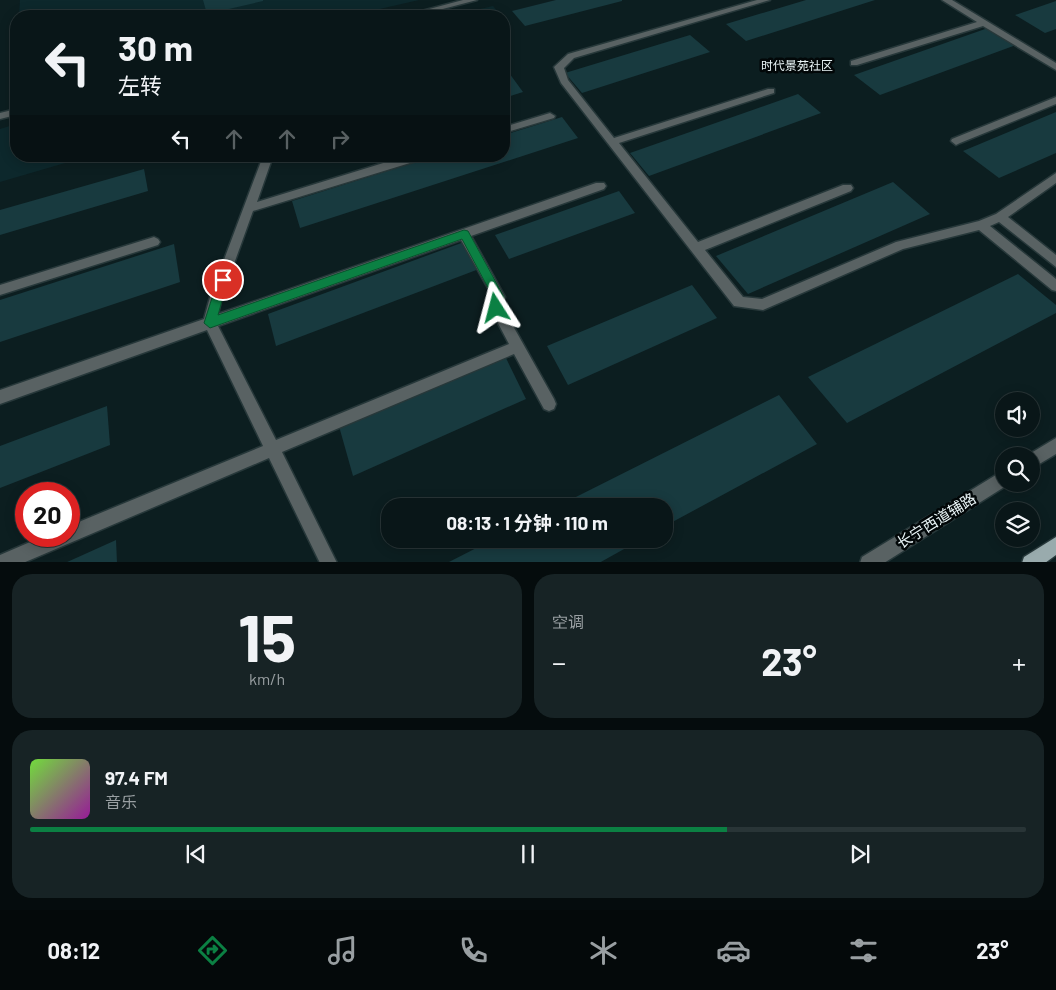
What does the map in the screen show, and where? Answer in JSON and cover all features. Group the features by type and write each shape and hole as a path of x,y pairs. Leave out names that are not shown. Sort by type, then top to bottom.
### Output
{"main road":[{"path":"1030,562 1056,545"}],"street":[{"path":"432,10 473,0"},
{"path":"766,0 570,56 559,67 564,81 739,302 763,305 900,245 981,225 1000,217 1056,177"},
{"path":"946,0 1056,67"},
{"path":"854,63 983,22"},
{"path":"612,142 771,91"},
{"path":"956,141 1056,100"},
{"path":"510,128 550,116"},
{"path":"266,162 216,298 210,323 329,562"},
{"path":"250,208 399,162"},
{"path":"0,397 600,186"},
{"path":"696,248 847,188"},
{"path":"1000,217 1056,262"},
{"path":"981,225 1056,286"},
{"path":"464,234 498,297 496,308 549,404"},
{"path":"0,290 154,242"},
{"path":"80,529 517,347"},
{"path":"1040,455 1056,445"},
{"name":"长宁西道辅路","path":"868,562 995,484"},
{"path":"2,562 38,547"}],"shaded area":[{"path":"20,0 419,0 375,10 19,10"},
{"path":"493,6 496,10 476,10"},
{"path":"10,126 10,162 68,162 0,182 0,129"}],"building":[{"path":"203,0 263,0 224,10 206,10"},
{"path":"556,0 622,1 525,26 512,11"},
{"path":"806,0 875,0 746,41 726,24"},
{"path":"1056,1 1056,29 1045,33 1015,15"},
{"path":"988,28 1016,45 880,95 854,75"},
{"path":"690,35 710,52 582,93 565,73"},
{"path":"510,74 523,92 510,96"},
{"path":"798,94 821,113 649,176 630,153"},
{"path":"1056,112 1056,153 999,178 963,151"},
{"path":"562,117 578,138 510,160 510,133"},
{"path":"416,162 504,162 300,228 292,201"},
{"path":"144,169 148,191 0,235 0,210"},
{"path":"893,182 930,214 748,294 716,256"},
{"path":"619,191 635,213 509,259 495,235"},
{"path":"464,242 479,269 276,346 268,314"},
{"path":"174,244 180,282 0,342 0,300"},
{"path":"1018,274 1056,305 1056,313 847,423 808,377"},
{"path":"692,285 717,318 568,385 547,346"},
{"path":"502,350 526,399 353,476 337,419"},
{"path":"779,395 817,444 673,522 673,498 574,498"},
{"path":"107,406 110,445 0,488 0,446"},
{"path":"116,540 117,562 67,562"},
{"path":"476,548 626,548 601,562 449,562"}],"district":[{"name":"时代景苑社区","path":"797,65"}],"route":[{"path":"223,280 210,323 464,234 498,297 496,308"}]}
